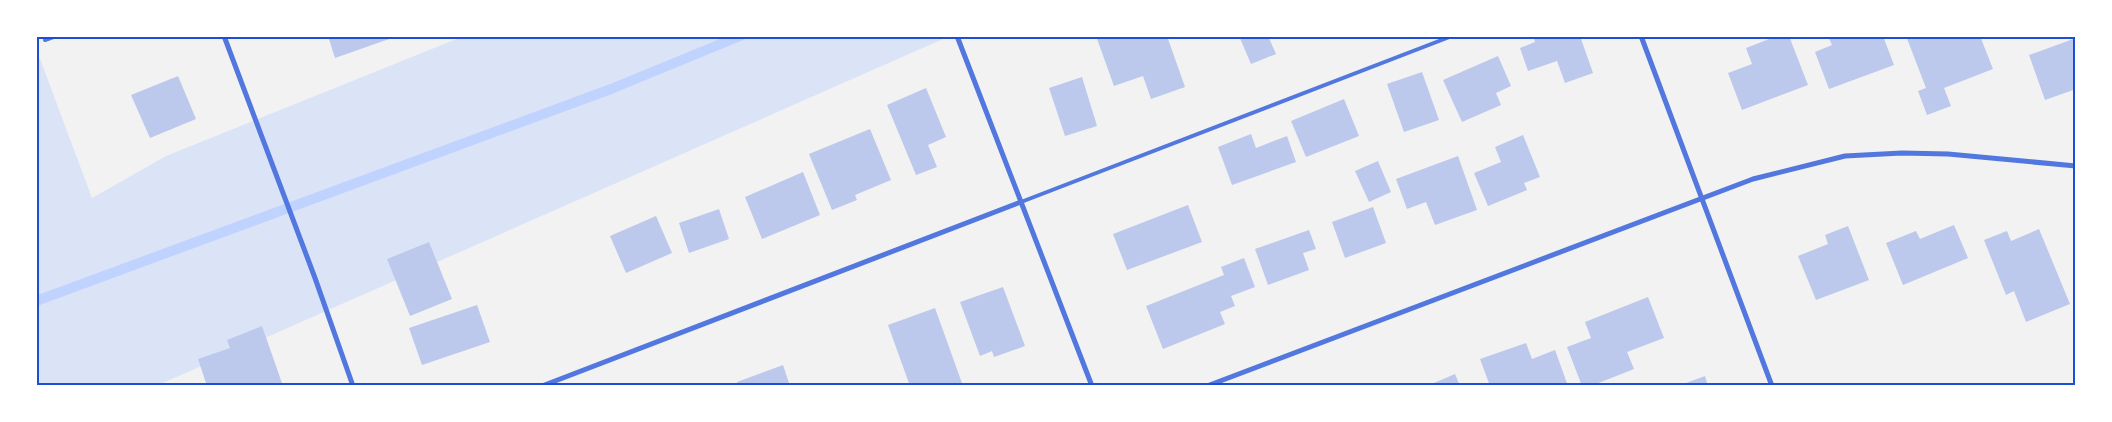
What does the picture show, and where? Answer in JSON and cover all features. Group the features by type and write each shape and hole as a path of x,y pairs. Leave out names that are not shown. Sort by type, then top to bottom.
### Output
{"street":[{"path":"224,36 316,278 353,386"},
{"path":"957,36 1092,386"},
{"path":"1641,36 1700,200 1772,386"},
{"path":"1207,386 1753,179 1845,156 1902,153 1948,154 2076,166"},
{"path":"542,386 1020,202"}],"lane":[{"path":"46,40 56,36"},
{"path":"1020,202 1452,36"}],"shaded area":[{"path":"464,36 950,36 156,386 36,386 36,48 92,198 166,156"}],"building":[{"path":"328,36 391,36 392,38 335,58"},
{"path":"1096,36 1167,36 1185,87 1151,99 1143,76 1114,86"},
{"path":"1239,36 1268,36 1276,54 1251,64"},
{"path":"1533,36 1580,36 1593,73 1565,83 1557,61 1528,71 1520,48 1535,42"},
{"path":"1777,36 1789,36 1808,85 1742,110 1728,73 1752,64 1746,48"},
{"path":"1828,36 1883,36 1894,65 1829,89 1815,52 1832,45"},
{"path":"1906,36 1980,36 1993,69 1944,88 1951,106 1927,115 1918,91 1926,88"},
{"path":"2076,38 2076,89 2045,100 2029,55"},
{"path":"1498,56 1511,86 1496,93 1501,105 1462,122 1443,80"},
{"path":"1422,72 1439,120 1404,132 1387,84"},
{"path":"178,76 196,119 150,138 131,95"},
{"path":"1082,77 1097,126 1065,136 1049,88"},
{"path":"926,88 946,137 928,145 937,167 916,175 887,105"},
{"path":"1344,99 1359,136 1306,157 1291,121"},
{"path":"870,129 891,180 855,195 857,200 832,210 809,154"},
{"path":"1251,134 1256,148 1287,136 1296,162 1232,185 1218,147"},
{"path":"1523,135 1540,177 1524,183 1527,190 1488,206 1474,173 1501,162 1495,147"},
{"path":"1458,156 1477,210 1435,225 1426,202 1407,209 1396,179"},
{"path":"1378,161 1391,192 1369,202 1355,171"},
{"path":"803,172 820,215 762,239 745,197"},
{"path":"1188,205 1202,242 1127,270 1113,234"},
{"path":"1373,207 1386,243 1345,258 1332,222"},
{"path":"719,209 729,239 689,253 679,223"},
{"path":"656,216 672,253 626,273 610,236"},
{"path":"1954,225 1968,258 1903,285 1886,243 1916,231 1920,239"},
{"path":"1848,226 1869,280 1816,300 1798,256 1828,244 1825,235"},
{"path":"2039,229 2070,304 2026,322 2014,291 2006,295 1984,240 2007,231 2011,241"},
{"path":"1309,230 1316,249 1303,253 1309,270 1268,285 1255,249"},
{"path":"429,242 452,299 410,316 387,259"},
{"path":"1244,258 1255,287 1231,296 1235,306 1220,312 1225,324 1163,349 1146,306 1224,275 1221,267"},
{"path":"1003,287 1025,346 994,357 992,351 980,356 960,302"},
{"path":"1648,297 1664,338 1627,352 1634,369 1591,386 1582,386 1567,347 1591,338 1585,322"},
{"path":"477,305 490,342 422,365 409,328"},
{"path":"935,308 963,386 910,386 888,325"},
{"path":"262,326 283,386 207,386 198,359 230,348 227,340"},
{"path":"1526,343 1532,359 1555,350 1568,386 1490,386 1480,359"},
{"path":"783,365 790,386 738,386 737,382"},
{"path":"1455,374 1460,386 1427,386"},
{"path":"1705,376 1708,386 1678,386"}],"waterway":[{"path":"36,301 611,89 740,36"}]}
